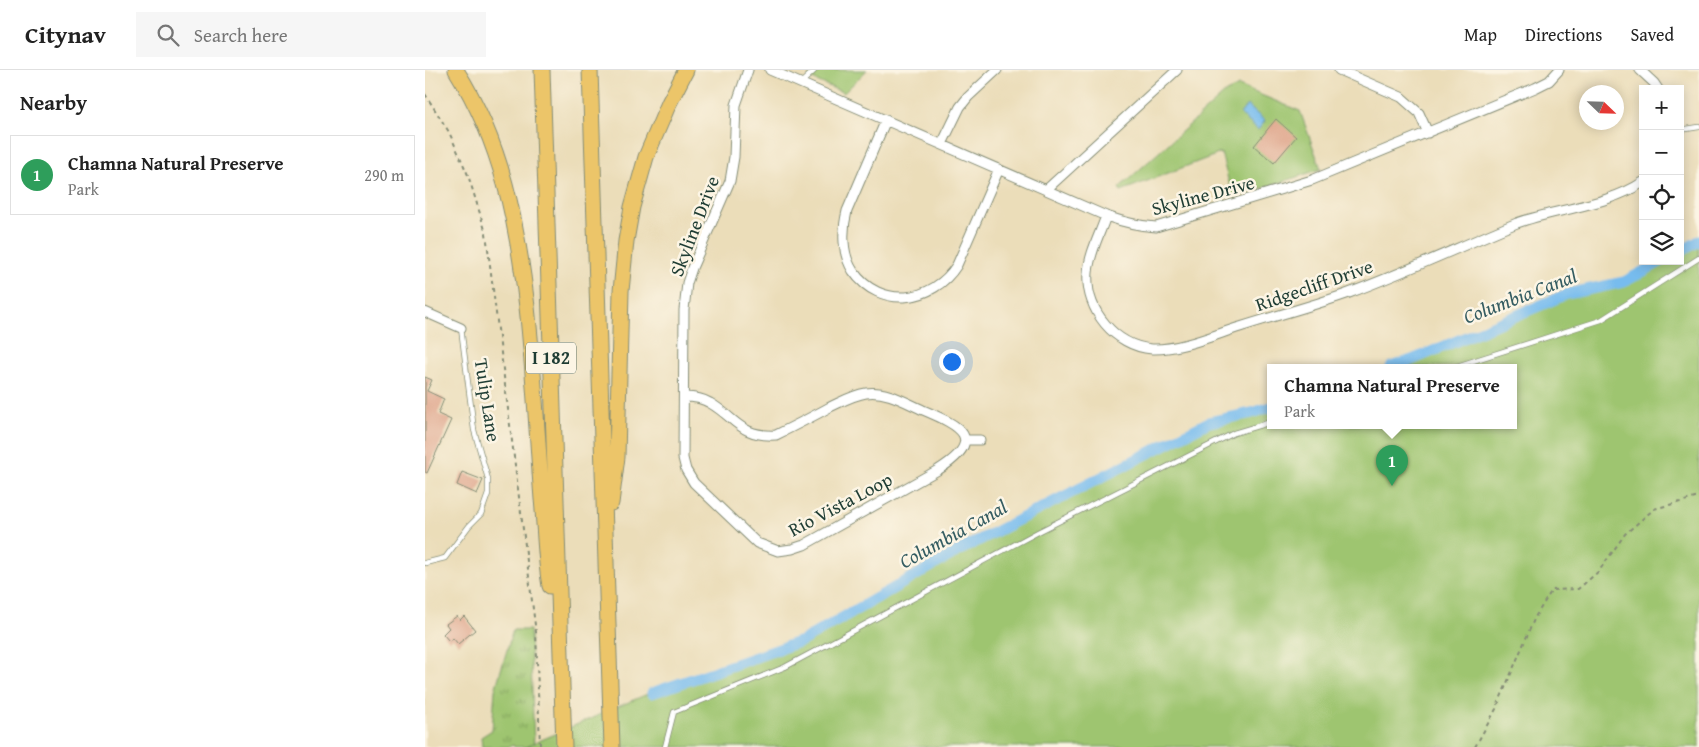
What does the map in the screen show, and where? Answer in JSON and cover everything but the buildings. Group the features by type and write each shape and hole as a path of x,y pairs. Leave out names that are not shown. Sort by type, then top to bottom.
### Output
{"highway":[{"path":"456,70 479,112 494,147 506,182 516,226 531,350 549,580 561,647"},
{"name":"I 182","path":"542,70 564,747"},
{"name":"I 182","path":"589,70 613,747"},
{"path":"605,544 617,457 621,290 626,241 646,157 665,110 685,70"}],"street":[{"name":"Skyline Drive","path":"683,397 684,310 687,283 730,180 734,157 736,105 748,70"},
{"name":"Skyline Drive","path":"770,70 1107,216 1143,226 1169,224 1312,180 1535,88 1549,81 1559,70"},
{"path":"942,144 960,108 968,97 997,70"},
{"path":"1047,189 1177,70"},
{"path":"1339,70 1401,97 1419,113 1428,133"},
{"path":"1640,70 1655,85"},
{"path":"886,120 847,211 843,239 846,254 853,270 865,283 876,290 891,296 905,297 918,295 930,291 951,275 999,169"},
{"name":"Ridgecliff Drive","path":"1107,216 1088,271 1087,282 1093,306 1107,327 1116,335 1139,346 1153,349 1179,346 1332,299 1517,222 1617,195 1639,185"},
{"name":"Tulip Lane","path":"425,312 461,328"},
{"path":"683,397 703,399 710,402 745,430 776,435 858,394 881,393 950,421 963,432 965,440 980,440"},
{"name":"Rio Vista Loop","path":"683,397 683,458 686,470 693,483 757,544 779,550 792,550 804,545 939,470 957,456 963,449 965,440"}],"lane":[{"path":"801,83 815,70"},
{"path":"1684,129 1699,127"},
{"path":"1462,364 1601,320 1699,258"},
{"name":"Tulip Lane","path":"425,563 445,558 469,526 481,514 488,494 488,479 474,430 461,328"},
{"path":"665,747 674,712 785,667 1065,518 1234,433 1267,423"}],"path":[{"path":"425,94 449,132 468,175 486,233 536,633 540,747"},
{"path":"1475,747 1496,709 1535,617 1552,590 1578,589 1599,570 1625,534 1654,510 1699,497"}],"green space":[{"path":"815,70 867,70 844,93 808,77"},
{"path":"1239,86 1300,111 1321,169 1233,198 1221,153 1121,191 1119,188 1226,92"},
{"path":"1699,241 1699,747 525,747 652,692 802,641 960,550 1209,422 1267,408 1267,429 1517,429 1517,364 1400,364 1567,294 1624,282 1655,265 1684,265 1684,250"},
{"path":"513,630 530,630 534,747 514,747 513,745 508,747 482,747 481,737 492,730 495,690"}],"water":[{"path":"1247,105 1265,121 1258,130 1240,114"}],"waterway":[{"name":"Columbia Canal","path":"1684,250 1699,241"},
{"name":"Columbia Canal","path":"1400,364 1567,294 1624,282 1655,265"},
{"name":"Columbia Canal","path":"652,693 802,641 960,550 1209,422 1267,408"}],"place":[{"name":"Chamna Natural Preserve","path":"1392,486"}]}
